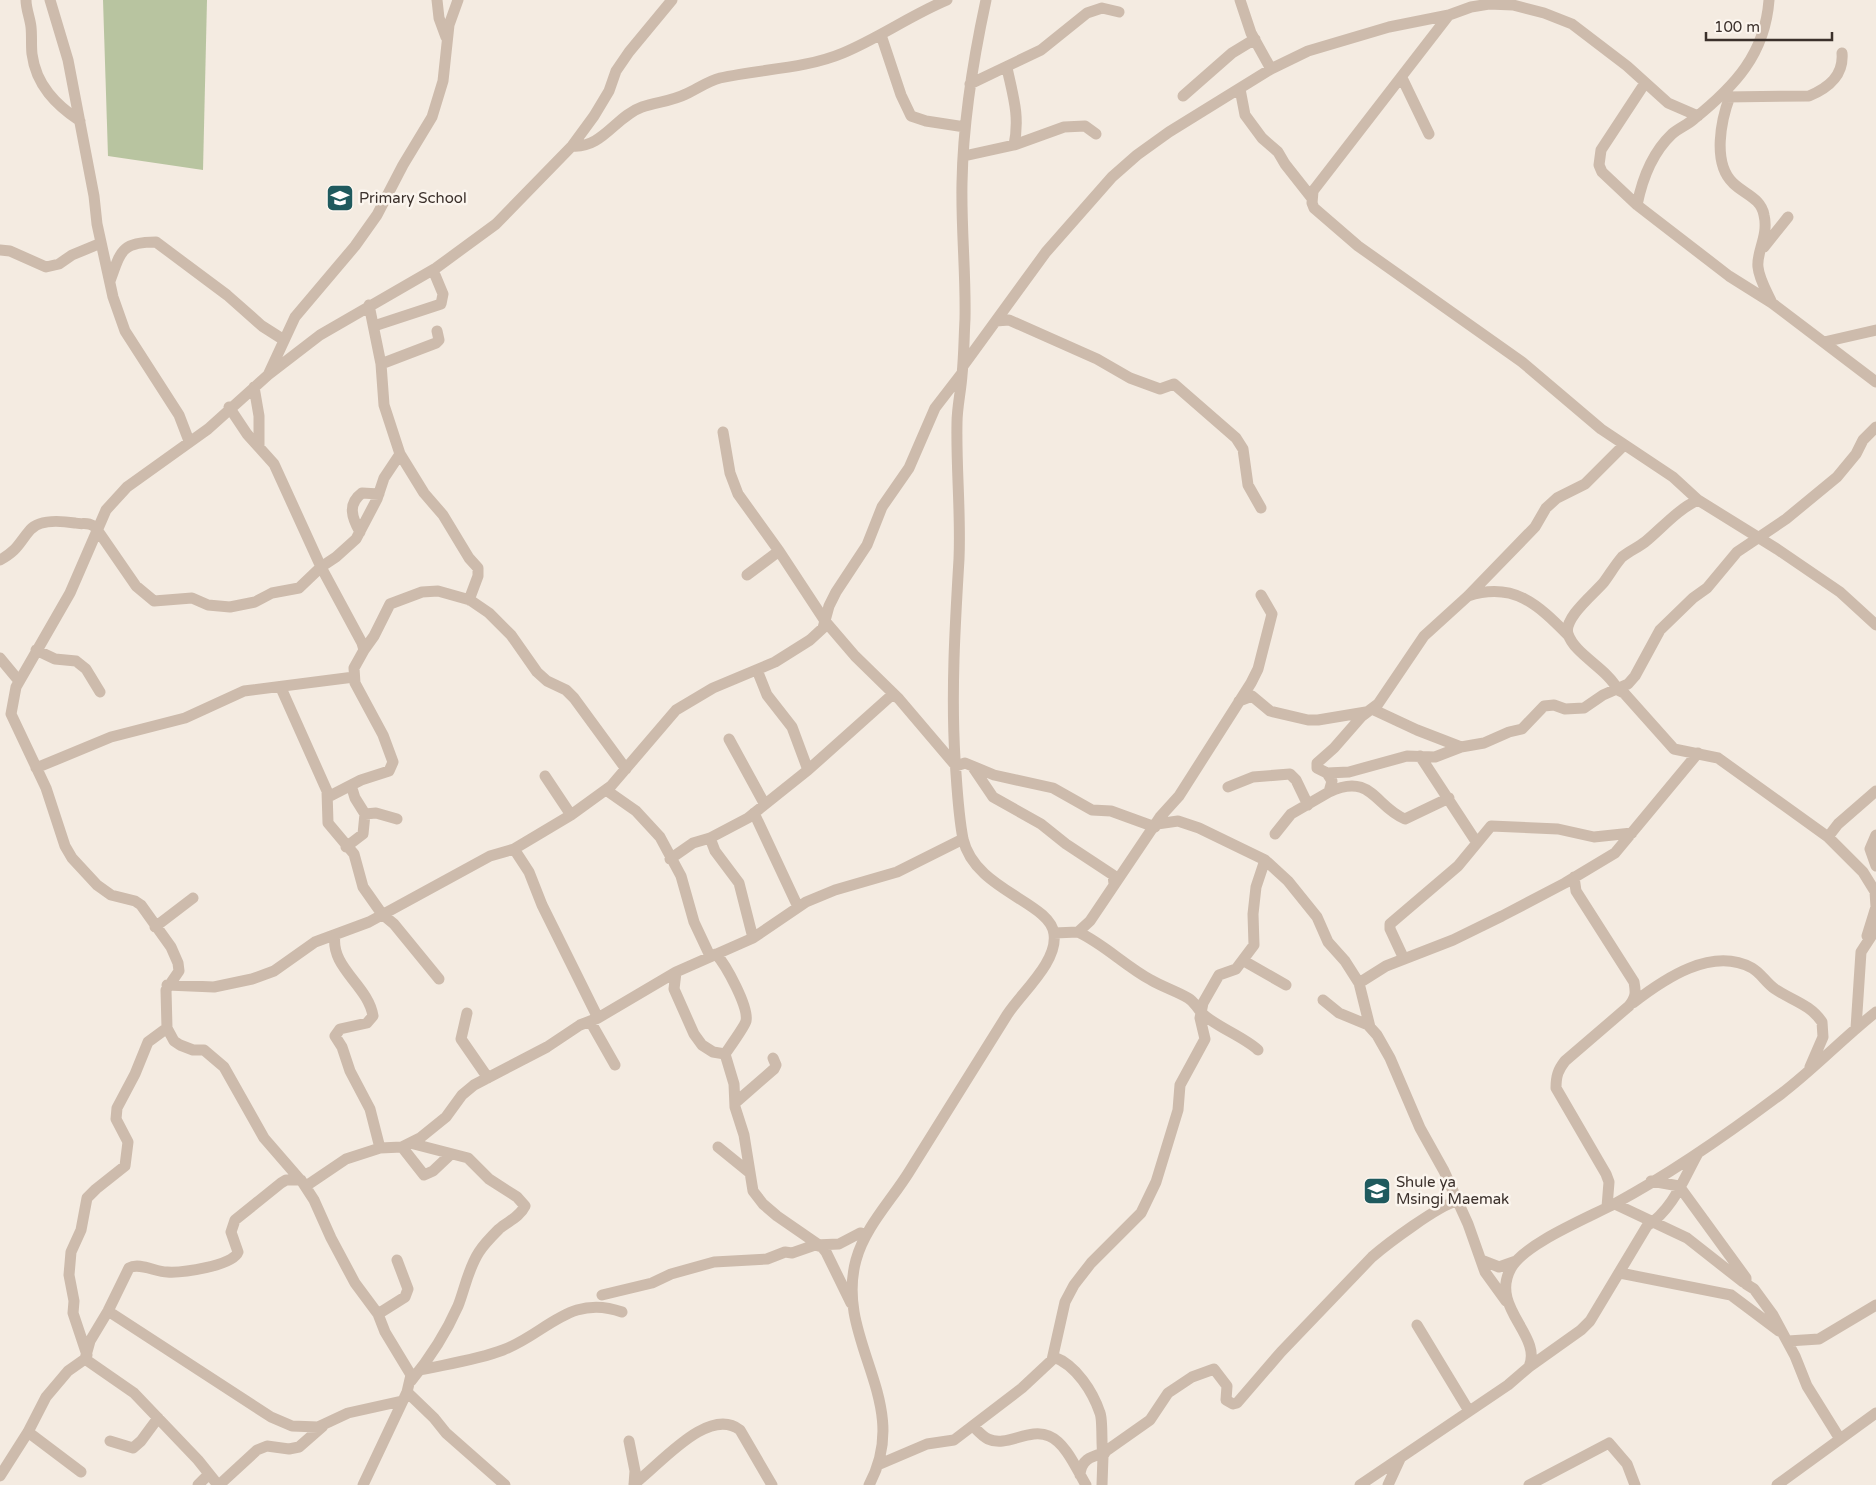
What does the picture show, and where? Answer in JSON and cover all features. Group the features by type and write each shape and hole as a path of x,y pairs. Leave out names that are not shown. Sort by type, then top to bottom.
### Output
{"street":[{"path":"26,0 31,26 32,54 42,83 50,97 62,109 80,121"},
{"path":"50,0 68,60 101,243 125,331 179,415 189,441"},
{"path":"437,0 439,18 448,41"},
{"path":"268,375 295,317 377,215 403,165 432,118 443,81 449,25 458,0"},
{"path":"411,1381 411,1375 385,1332 378,1314 355,1283 314,1200 303,1182 264,1138 224,1067 204,1050 193,1050 174,1041 168,1028 165,997 167,985 176,976 178,963 171,947 141,905 135,901 110,895 97,885 72,858 65,846 46,788 5,715 13,694 36,650 70,593 96,528 115,498 189,441 208,429 229,407 254,386 320,335 369,305 433,270 496,224 572,146 594,116 616,72 629,52 672,0"},
{"path":"572,146 579,146 600,139 616,123 635,110 686,94 716,79 829,57 882,35 921,10 947,0"},
{"path":"851,1303 852,1276 866,1234 908,1174 1008,1013 1045,964 1053,947 1054,933 1044,915 986,877 969,858 963,839 952,714 955,600 959,558 956,423 963,370 964,156 970,84 986,0"},
{"path":"1240,0 1242,13 1271,69"},
{"path":"1637,205 1648,170 1665,142 1726,97 1747,66 1762,39 1769,0"},
{"path":"1311,196 1347,144 1402,78 1450,15 1467,4 1491,2 1513,6 1572,24 1627,66 1668,102 1698,116"},
{"path":"970,84 1007,68 1041,50 1087,13 1102,8 1119,12"},
{"path":"167,985 214,987 252,979 274,971 315,942 359,926 424,894 490,856 514,849 571,816 606,790 676,710 707,691 756,670 804,644 821,631 829,606 836,592 867,545 882,508 909,468 935,408 1046,252 1112,177 1137,155 1169,132 1271,69 1308,51 1389,27 1450,15"},
{"path":"882,35 901,96 912,116 926,122 966,126"},
{"path":"1183,96 1232,53 1255,39"},
{"path":"1726,97 1809,96 1820,91 1837,77 1842,69 1842,53"},
{"path":"1007,68 1016,105 1014,146"},
{"path":"1402,78 1429,134"},
{"path":"1645,83 1608,139 1599,158 1602,172 1637,205 1730,276 1772,303 1876,382"},
{"path":"1240,89 1245,115 1262,138 1278,152 1285,164 1311,196 1312,203 1319,213 1351,239 1522,362 1601,429 1673,477 1698,500 1840,592 1876,625"},
{"path":"1726,97 1722,128 1723,166 1734,185 1756,200 1763,208 1766,225 1758,268 1772,303"},
{"path":"964,156 1014,146 1056,130 1077,125 1090,128 1096,134"},
{"path":"1762,250 1788,217"},
{"path":"110,281 122,251 128,245 156,242 220,290 262,326 284,340"},
{"path":"0,250 10,251 46,267 60,264 72,255 101,243"},
{"path":"374,326 441,304 443,294 433,270"},
{"path":"369,305 381,364 384,405 400,454 424,493 443,516 469,558 478,568 478,576 469,600"},
{"path":"996,321 1009,320 1097,359 1130,378 1160,389 1174,384 1236,438 1244,449 1248,485 1261,508"},
{"path":"381,364 436,343 440,340 437,330"},
{"path":"1824,342 1876,330"},
{"path":"254,386 260,416 260,446"},
{"path":"229,407 247,434 260,446 274,464 321,567 364,650"},
{"path":"1624,445 1585,484 1557,498 1546,508 1535,528 1468,596 1424,636 1378,704 1334,748 1318,760 1317,768 1327,773 1349,772 1383,762 1420,756 1435,757 1461,746 1484,743 1509,732 1522,729 1544,706 1554,705 1565,709 1584,708 1603,695 1618,690 1634,679 1660,630 1706,588 1737,552 1786,519 1837,477 1856,454 1863,440 1876,427"},
{"path":"723,432 730,473 738,494 779,551 825,621 855,656 893,694 956,766"},
{"path":"0,560 16,549 30,530 40,524 60,522 86,523 96,528 136,586 154,601 192,598 208,605 236,606 257,601 272,594 299,588 321,567 336,557 360,532 379,494 384,478 400,454"},
{"path":"360,532 351,509 353,500 362,493 379,494"},
{"path":"1568,635 1568,625 1576,613 1622,558 1670,522 1680,510 1698,500"},
{"path":"748,575 779,551"},
{"path":"328,797 351,784 389,771 393,762 383,735 358,692 354,668 374,636 387,607 395,601 431,590 469,600 500,622 537,672 547,681 558,685 570,694 626,769"},
{"path":"1468,596 1495,590 1520,596 1533,603 1612,679 1618,690 1624,693 1670,746 1683,752 1698,753 1718,758 1828,837 1863,872 1875,893 1876,907 1862,952 1856,1028"},
{"path":"1078,932 1090,921 1114,884 1181,792 1258,668 1270,627 1272,611 1261,594"},
{"path":"36,650 55,659 76,661 86,669 100,692"},
{"path":"0,658 19,682"},
{"path":"756,670 766,695 792,726 808,770"},
{"path":"36,768 111,738 185,718 233,695 272,686 281,688 327,679 354,677"},
{"path":"281,688 328,797 326,814 328,823 354,854 363,887 382,914 405,936 439,979"},
{"path":"670,858 693,843 710,838 754,813 764,803 808,770 893,694"},
{"path":"1238,702 1252,696 1270,711 1308,720 1369,711 1461,746"},
{"path":"729,739 764,803"},
{"path":"1359,983 1386,966 1453,940 1574,877 1615,853 1698,753"},
{"path":"1420,756 1477,843"},
{"path":"956,766 965,763 994,775 1054,788 1092,810 1111,811 1156,825 1178,821 1187,823 1264,860 1299,893 1317,917 1328,942 1345,961 1359,983 1364,995 1370,1027 1390,1058 1417,1122 1457,1201 1491,1284 1508,1304"},
{"path":"972,766 993,797 1041,824 1066,844 1103,867 1113,875 1114,884"},
{"path":"1275,834 1286,819 1331,788 1349,772"},
{"path":"1327,773 1331,788"},
{"path":"1228,787 1253,777 1290,774 1296,780 1308,805"},
{"path":"545,776 571,816"},
{"path":"346,846 362,834 365,814 355,798 351,784"},
{"path":"1331,788 1347,786 1367,791 1405,819 1449,798"},
{"path":"606,790 636,811 655,829 681,876 694,922 713,955 723,963 746,1012 744,1026 725,1054"},
{"path":"1828,837 1838,824 1876,791"},
{"path":"365,814 376,813 397,819"},
{"path":"754,813 798,907"},
{"path":"1816,828 1838,824"},
{"path":"1404,959 1390,930 1390,924 1458,866 1491,826 1558,829 1594,837 1632,833"},
{"path":"1876,835 1870,846 1870,854 1876,866"},
{"path":"710,838 716,851 739,883 753,938"},
{"path":"406,1145 446,1117 464,1093 676,972 753,938 798,907 835,890 898,872 963,839"},
{"path":"514,849 529,872 542,905 615,1065"},
{"path":"880,1464 927,1444 951,1442 1022,1388 1054,1357 1065,1302 1074,1285 1091,1263 1141,1213 1156,1182 1178,1110 1180,1085 1205,1039 1201,1012 1203,1003 1219,976 1234,971 1244,961 1255,939 1253,914 1256,888 1264,860"},
{"path":"1574,877 1576,891 1634,982 1636,996 1629,1006"},
{"path":"155,927 193,898"},
{"path":"1862,952 1876,929"},
{"path":"1054,933 1078,932 1089,937 1118,959 1151,980 1189,998 1201,1012 1246,1040 1258,1050"},
{"path":"335,934 334,950 343,967 359,986 373,1016 372,1020 362,1024 340,1029 335,1036 350,1071 370,1109 380,1148"},
{"path":"1611,1205 1609,1182 1606,1174 1556,1088 1556,1080 1558,1071 1565,1061 1629,1006 1664,982 1712,961 1723,960 1751,967 1776,990 1806,1006 1822,1022 1823,1037 1809,1069"},
{"path":"1244,961 1286,985"},
{"path":"676,972 674,989 694,1034 702,1045 713,1052 725,1054"},
{"path":"1323,1000 1339,1013 1370,1027"},
{"path":"1529,1367 1532,1360 1531,1350 1508,1304 1504,1289 1510,1268 1516,1261 1539,1243 1611,1205 1736,1127 1809,1069 1876,1012"},
{"path":"467,1013 461,1039 488,1078"},
{"path":"168,1028 148,1042 135,1074 117,1108 116,1118 128,1142 125,1166 87,1198 82,1230 71,1252 69,1276 74,1301 73,1313 86,1357 134,1393 219,1485 257,1450 267,1446 289,1449 299,1447 324,1426 348,1413 404,1397"},
{"path":"725,1054 734,1084 735,1103 744,1135 753,1191 763,1204 822,1247 851,1303 863,1349 876,1383 882,1412 883,1450 880,1464 869,1485"},
{"path":"735,1103 774,1069 776,1065 773,1058"},
{"path":"406,1145 424,1175 433,1171 451,1154"},
{"path":"0,1476 28,1432 46,1397 68,1372 86,1357 90,1341 108,1311 129,1268 132,1266 178,1272 220,1264 232,1259 238,1252 231,1232 235,1220 286,1180 303,1182 346,1159 380,1148 406,1145 468,1158 489,1179 517,1197 524,1206 518,1215 498,1229 480,1251 467,1275 464,1289 448,1326 411,1381 363,1485"},
{"path":"718,1147 750,1173"},
{"path":"1360,1485 1508,1385 1586,1325 1620,1273 1647,1226 1656,1222 1670,1206 1698,1151"},
{"path":"1651,1181 1679,1186 1746,1278 1746,1284"},
{"path":"1083,1480 1083,1462 1103,1455 1114,1443 1150,1420 1168,1394 1192,1377 1210,1370 1217,1371 1227,1386 1226,1400 1233,1404 1237,1403 1281,1352 1372,1257 1388,1243 1444,1206 1457,1201"},
{"path":"1611,1205 1656,1222 1687,1238 1754,1289 1786,1338 1807,1386 1840,1439"},
{"path":"602,1295 652,1283 671,1274 714,1262 767,1259 777,1254 792,1253 817,1245 839,1244 860,1233 866,1234"},
{"path":"378,1314 402,1299 408,1292 408,1287 397,1260"},
{"path":"1482,1260 1499,1266 1516,1261"},
{"path":"1620,1273 1731,1295 1786,1338 1819,1339 1876,1305"},
{"path":"420,1370 502,1350 521,1341 554,1320 579,1309 606,1306 622,1312"},
{"path":"108,1311 271,1417 292,1426 324,1426"},
{"path":"1418,1325 1470,1411"},
{"path":"1054,1357 1070,1366 1077,1373 1100,1413 1103,1455 1102,1485"},
{"path":"404,1397 434,1418 446,1433 505,1485"},
{"path":"1777,1485 1876,1413"},
{"path":"110,1441 132,1448 141,1441 158,1418"},
{"path":"634,1485 685,1440 698,1431 720,1422 732,1424 740,1430 772,1485"},
{"path":"973,1426 988,1439 996,1440 1032,1434 1050,1436 1064,1450 1083,1480"},
{"path":"28,1432 81,1472"},
{"path":"629,1441 634,1471 634,1485"},
{"path":"1529,1485 1609,1443 1627,1464 1634,1485"},
{"path":"1388,1485 1400,1458"},
{"path":"198,1485 209,1474"}],"green space":[{"path":"103,0 207,0 203,170 108,156"}],"place":[{"name":"Primary School","path":"340,198"},
{"name":"Shule ya Msingi Maemak","path":"1377,1191"}]}
